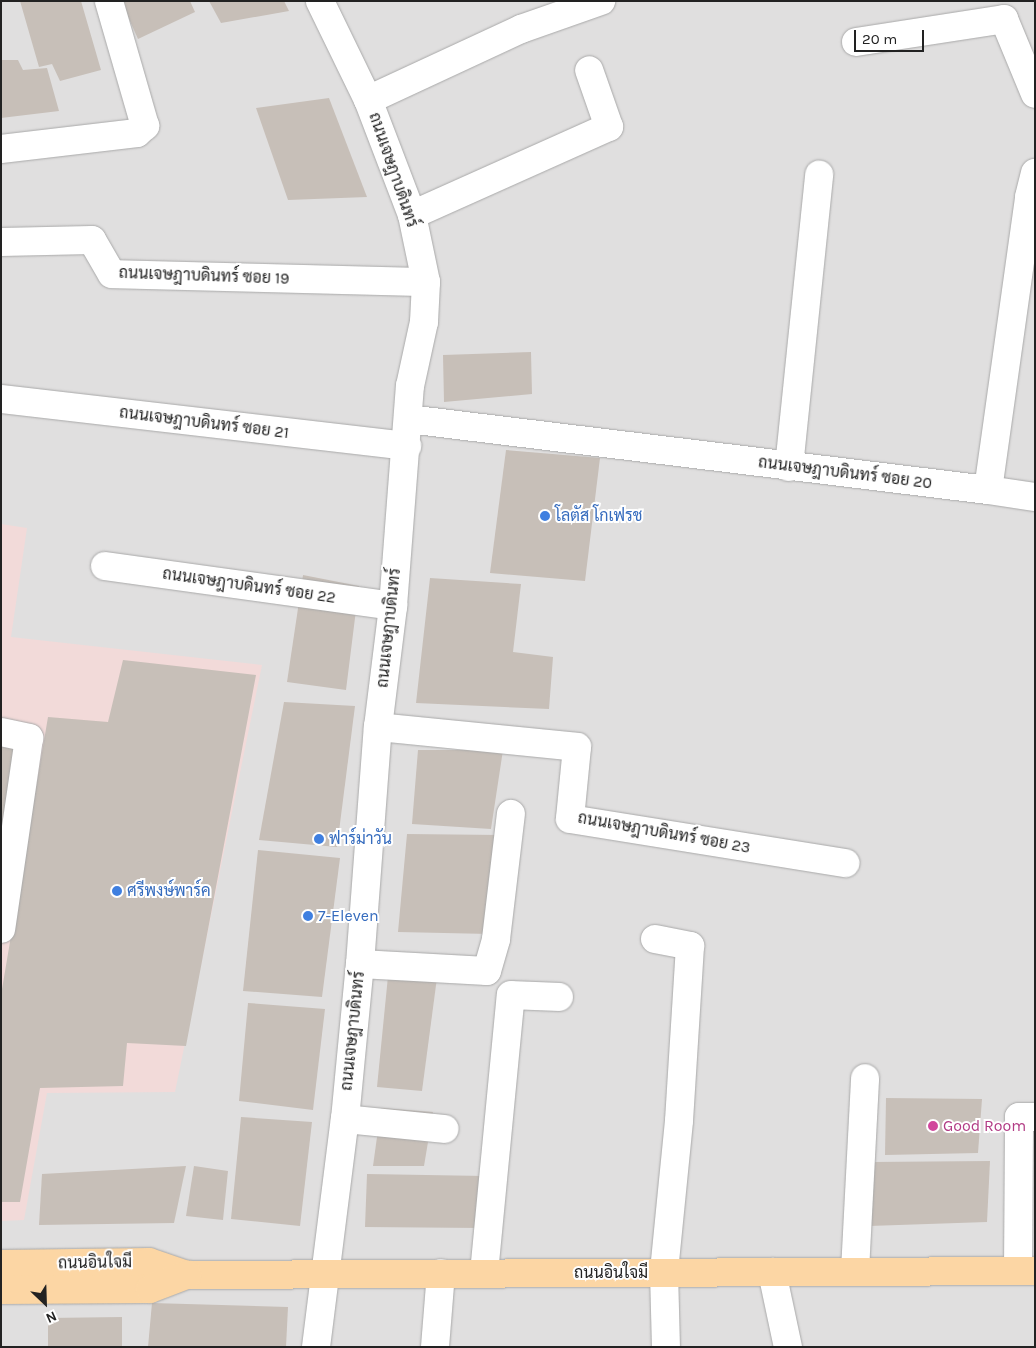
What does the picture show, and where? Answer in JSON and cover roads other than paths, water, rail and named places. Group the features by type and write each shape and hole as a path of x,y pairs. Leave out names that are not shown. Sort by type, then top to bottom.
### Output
{"main road":[{"name":"ถนนอินใจมี","path":"1,1264 149,1262 187,1275 1026,1271"},
{"name":"ถนนอินใจมี","path":"1,1290 150,1289 187,1275"}],"street":[{"path":"1,149 137,133 144,126 109,1"},
{"name":"ถนนเจษฎาบดินทร์","path":"316,1347 345,1119 360,964 378,727 393,606 407,446 410,386 424,322 426,282 412,215 368,100 320,1"},
{"path":"368,100 521,28 601,1"},
{"path":"856,42 1001,10 1035,94"},
{"path":"412,215 609,127 589,70"},
{"path":"789,467 819,175"},
{"path":"988,490 1032,185"},
{"name":"ถนนเจษฎาบดินทร์ ซอย 19","path":"1,242 92,240 112,274 426,282"},
{"name":"ถนนเจษฎาบดินทร์ ซอย 21","path":"1,399 407,446"},
{"name":"ถนนเจษฎาบดินทร์ ซอย 20","path":"408,419 1035,497"},
{"name":"ถนนเจษฎาบดินทร์ ซอย 22","path":"105,566 393,606"},
{"name":"ถนนเจษฎาบดินทร์ ซอย 23","path":"378,727 577,747 570,818 846,863"},
{"path":"1,732 30,738 6,865 1,929"},
{"path":"360,964 487,971 496,939 511,814"},
{"path":"655,940 690,946 679,1121 664,1272 666,1347"},
{"path":"484,1273 511,995 560,997"},
{"path":"855,1271 865,1078"},
{"path":"1026,1271 1019,1117 1035,1117"},
{"path":"345,1119 445,1129"},
{"path":"772,1272 788,1347"},
{"path":"436,1347 441,1274"}],"place":[{"name":"โลตัส โกเฟรช","path":"545,516"},
{"name":"ฟาร์ม่าวัน","path":"319,839"},
{"name":"ศรีพงษ์พาร์ค","path":"117,891"},
{"name":"7-Eleven","path":"308,916"},
{"name":"Good Room","path":"933,1126"}]}
